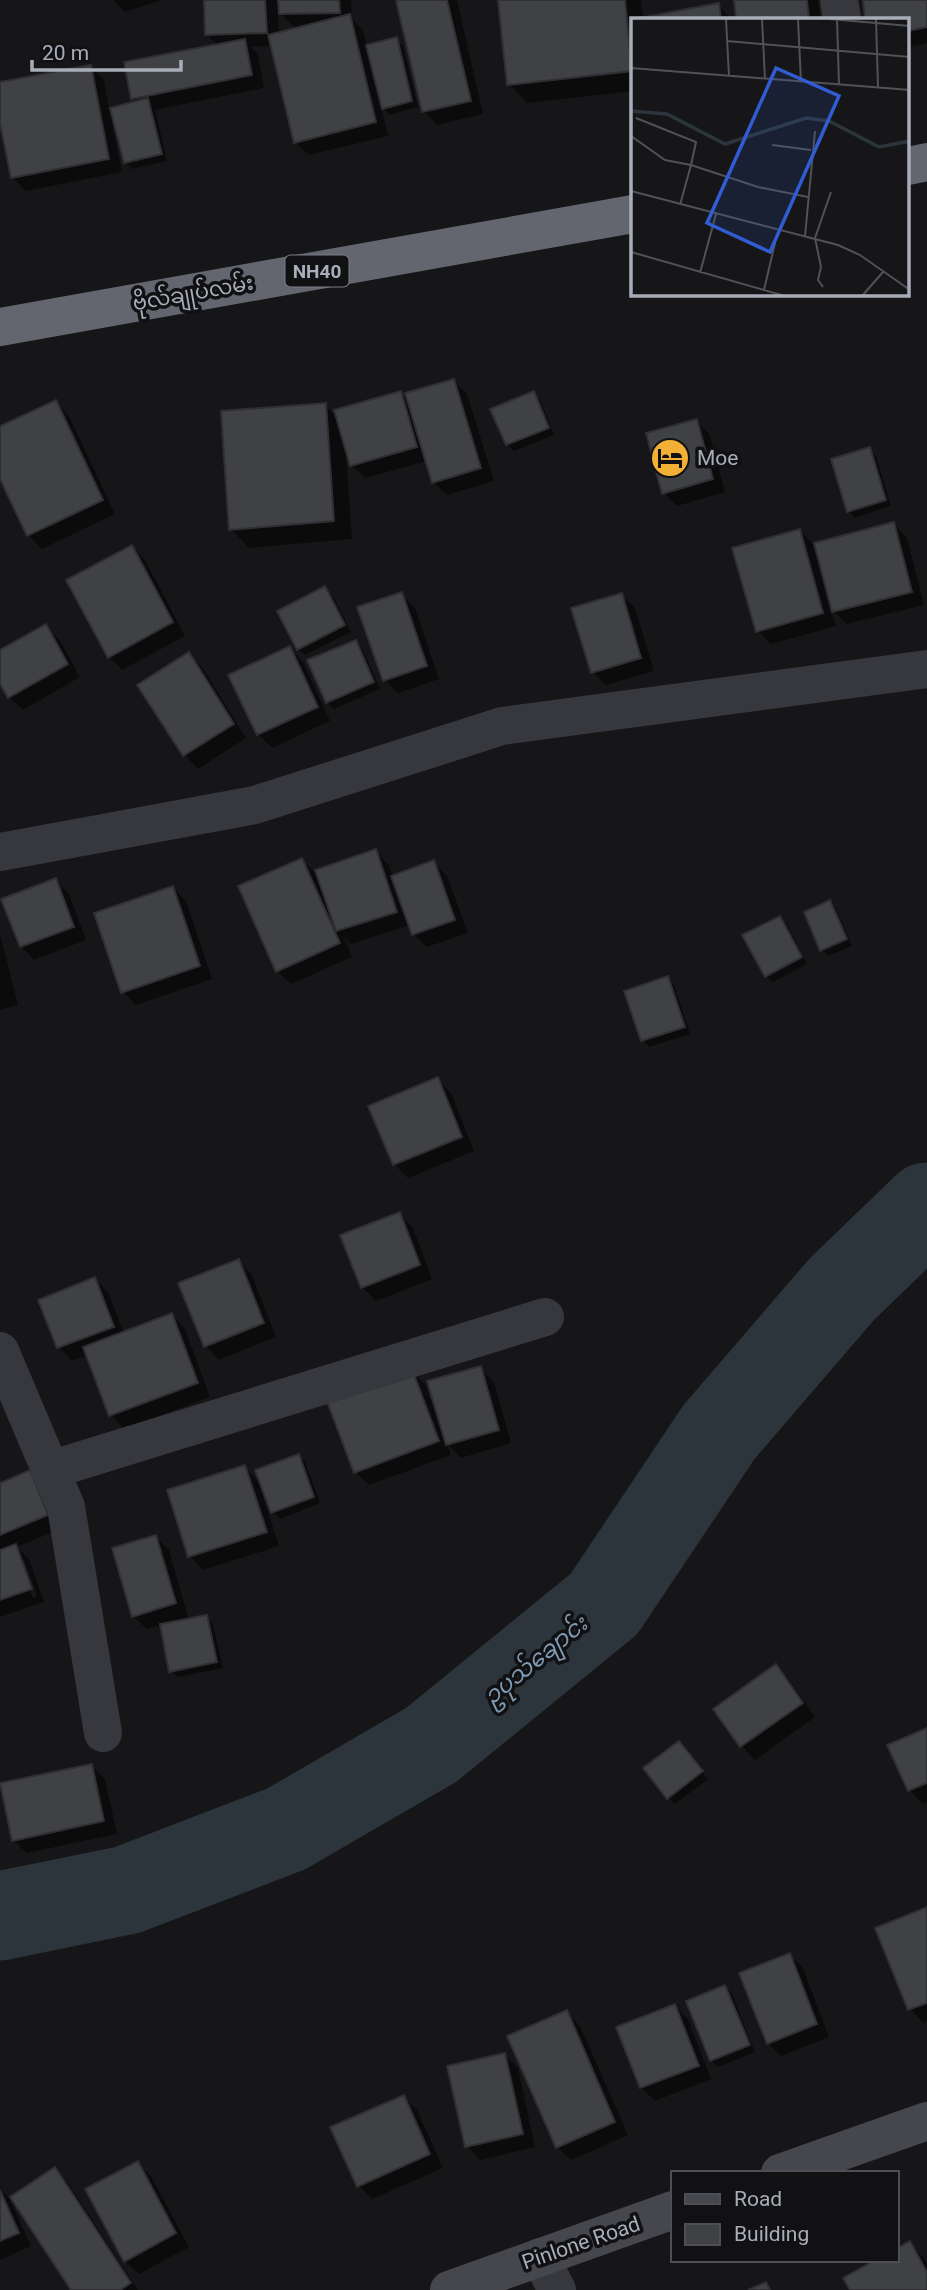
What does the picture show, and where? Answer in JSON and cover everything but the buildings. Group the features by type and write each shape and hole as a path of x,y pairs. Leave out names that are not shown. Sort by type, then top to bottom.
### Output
{"highway":[{"path":"909,166 927,162"},
{"name":"ဗိုလ်ချုပ်လမ်း","path":"0,327 631,214"}],"street":[{"path":"839,0 842,18"},
{"path":"0,852 255,805 502,726 927,669"},
{"path":"50,1470 545,1317"},
{"path":"0,1351 66,1507 103,1733"},
{"path":"786,2171 927,2121"},
{"name":"Pinlone Road","path":"449,2290 548,2274 671,2211"}],"waterway":[{"name":"ဥပုသ်ချောင်း","path":"0,1916 127,1890 286,1829 431,1745 604,1604 719,1432 842,1289 927,1207"}],"place":[{"name":"Moe","path":"670,458"}]}
